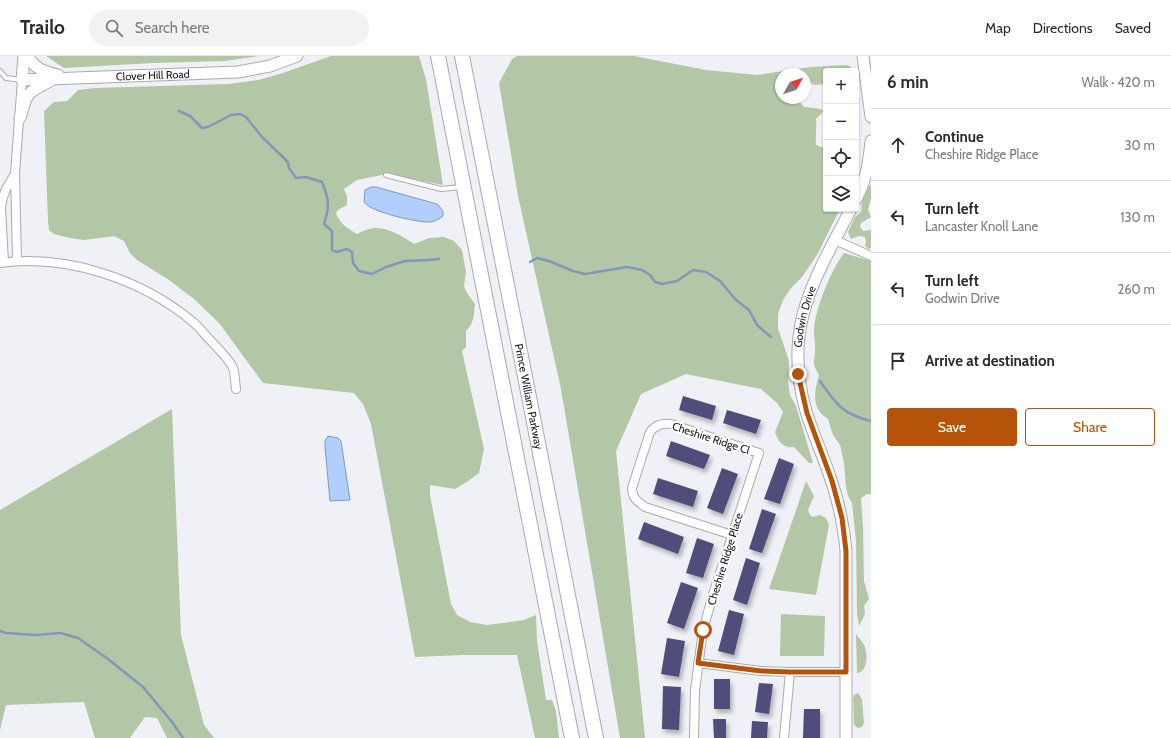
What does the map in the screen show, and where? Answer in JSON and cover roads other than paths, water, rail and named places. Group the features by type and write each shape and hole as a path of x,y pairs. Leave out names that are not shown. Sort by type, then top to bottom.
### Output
{"highway":[{"path":"438,56 572,738"},
{"name":"Prince William Parkway","path":"462,56 596,738"},
{"path":"466,77 467,56"}],"street":[{"path":"17,260 15,173 24,56"},
{"path":"28,56 31,63 39,69 68,78"},
{"name":"Clover Hill Road","path":"22,80 238,72 270,66 297,56"},
{"path":"864,56 871,117"},
{"path":"20,118 26,99 30,92 55,79"},
{"path":"859,193 869,163 871,141"},
{"path":"15,173 2,200 2,262 17,260 62,264 94,270 125,281 152,293 193,322 211,341 232,366 236,389"},
{"name":"Godwin Drive","path":"846,738 846,551 844,533 832,481 807,413 798,374 797,357 798,335 804,308 814,282 849,212"},
{"path":"835,240 871,256"},
{"name":"Cheshire Ridge Cl","path":"732,535 644,507 634,499 632,488 650,432 658,425 671,424 758,453"},
{"name":"Cheshire Ridge Place","path":"694,738 695,690 703,630 758,453"},
{"path":"698,663 761,671 846,672"},
{"path":"784,738 790,672"}],"lane":[{"name":"Clover Hill Road","path":"0,71 6,78 22,80"},
{"path":"386,175 441,189 464,187"}],"water":[{"path":"371,187 376,187 437,204 443,211 443,216 431,222 425,222 406,219 375,209 368,206 364,202 365,190"},
{"path":"328,436 338,438 341,441 350,500 330,501 325,447 325,441"}],"waterway":[{"path":"179,111 190,116 202,128 208,127 231,115 240,114 246,117 262,137 288,162 289,168 296,178 306,177 322,182 328,203 324,224 332,231 332,250 337,252 347,249 352,252 353,263 359,271 372,274 386,267 405,261 439,259"},
{"path":"530,262 537,258 585,274 627,267 642,270 650,275 655,282 662,284 677,281 693,270 706,272 720,281 736,300 749,310 757,325 771,337"},
{"path":"820,381 836,402 846,411 871,421"},
{"path":"0,631 6,633 36,635 60,633 78,638 108,659 143,687 172,722 183,738"}]}
